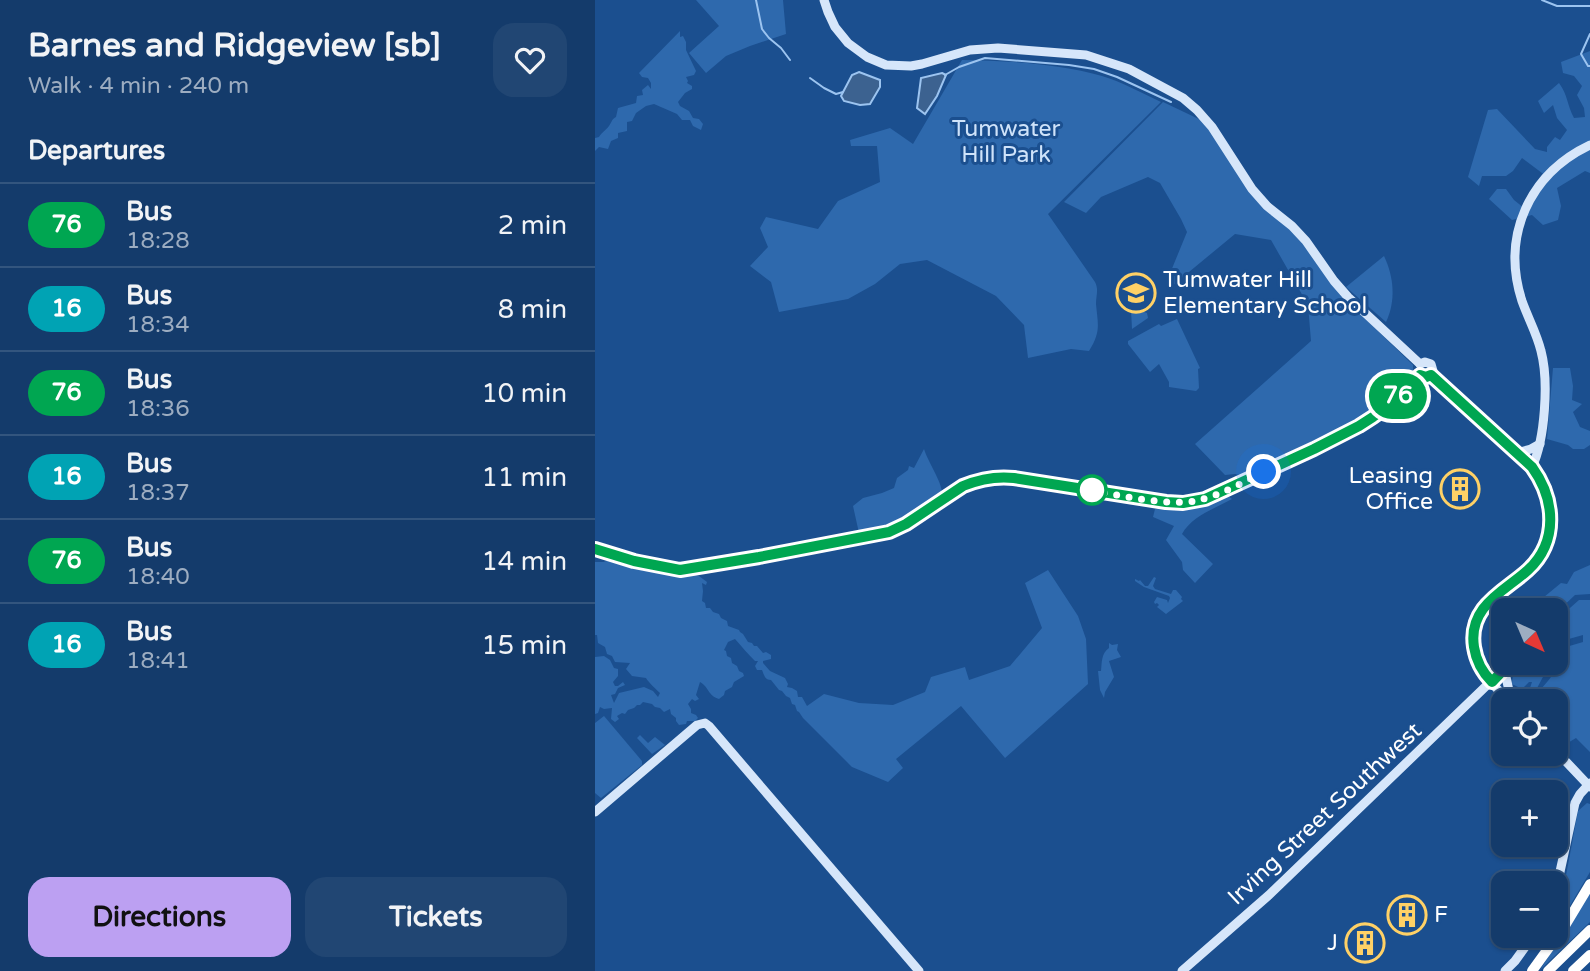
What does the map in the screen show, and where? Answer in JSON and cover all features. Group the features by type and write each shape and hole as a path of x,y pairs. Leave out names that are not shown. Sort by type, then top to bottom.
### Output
{"highway":[{"path":"1530,971 1566,924 1590,884"},
{"path":"1548,971 1590,930"},
{"path":"1530,971 1543,948"},
{"path":"1573,971 1590,955"}],"street":[{"path":"824,0 835,27 848,43 867,57 886,65 911,66 959,52 998,48 1086,55 1129,69 1183,98 1212,127 1266,206 1292,226 1334,281 1420,364"},
{"path":"1532,467 1540,443 1544,366 1517,278 1517,234 1525,208 1541,183 1564,160 1590,145"},
{"path":"1420,364 1420,375"},
{"path":"1420,364 1431,364 1431,375"},
{"path":"1420,375 1431,375"},
{"path":"595,549 634,561 680,570 759,557 889,532 906,524 963,486 996,477 1166,502 1198,501 1218,494 1359,426 1387,407 1420,375"},
{"path":"1431,375 1532,467 1549,501 1549,531 1541,554 1534,564 1484,607 1478,618 1474,635 1475,657 1486,676 1498,689"},
{"path":"1517,453 1540,443"},
{"name":"Irving Street Southwest","path":"1182,971 1269,895 1498,676"},
{"path":"595,812 697,725 705,723 919,971"},
{"path":"1560,871 1575,803 1589,785 1568,763"},
{"path":"1505,971 1524,948"}],"green space":[{"path":"696,0 783,0 786,34 726,56 706,73 689,53 719,26"},
{"path":"680,31 680,37 683,36 686,42 686,50 696,71 694,75 686,77 692,89 678,102 693,118 699,119 703,124 701,130 693,126 690,120 682,120 677,114 654,104 636,113 632,121 627,122 627,131 618,133 618,138 611,141 608,149 599,147 595,151 595,138 599,137 616,117 618,108 636,103 637,96 643,95 642,90 648,85 651,89 648,78 639,73"},
{"path":"1590,51 1590,173 1585,171 1557,188 1561,206 1558,220 1543,225 1532,215 1512,220 1489,199 1497,189 1506,189 1524,208 1546,176 1522,158 1506,176 1482,176 1479,186 1468,177 1488,110 1497,109 1535,149 1547,152 1547,147 1555,137 1560,140 1567,130 1557,118 1553,105 1544,113 1538,101 1559,83 1574,118 1585,117 1584,108 1577,95 1582,86 1574,76 1563,73 1561,62"},
{"name":"Tumwater Hill Park","path":"962,60 1068,68 1117,81 1161,102 1048,214 1096,285 1098,328 1089,351 1071,349 1028,358 1024,325 996,296 927,260 900,264 875,284 848,299 779,312 771,282 750,266 768,247 760,228 766,217 818,229 838,201 880,182 877,146 851,146 850,140 890,128 913,144"},
{"path":"1163,102 1205,122 1249,191 1296,233 1347,301 1413,365 1413,372 1368,415 1241,475 1225,475 1195,444 1311,341 1308,305 1271,240 1235,234 1172,286 1171,271 1187,232 1160,183 1148,177 1101,197 1086,213 1064,202"},
{"path":"1384,256 1393,289 1386,322 1346,287"},
{"path":"1133,308 1147,313 1148,318 1132,329 1131,310"},
{"path":"1177,319 1200,368 1199,388 1196,391 1169,387 1159,364 1150,372 1128,344 1128,341 1159,324 1161,326"},
{"path":"1553,368 1570,368 1572,400 1582,404 1573,412 1580,427 1590,431 1590,445 1584,449 1573,449 1547,439"},
{"path":"924,449 942,493 893,523 859,533 853,506 863,498 894,488 897,478 908,470 909,466 914,468"},
{"path":"1228,496 1232,499 1197,518 1182,534 1213,564 1195,583 1183,570 1182,562 1166,540 1174,526 1153,517 1155,509 1192,509"},
{"path":"614,559 639,565 643,571 664,570 670,575 687,573 699,576 707,582 706,585 702,583 702,601 706,608 719,614 727,621 728,626 739,630 748,642 763,653 771,655 771,659 763,663 770,671 785,678 787,687 797,691 798,697 802,697 807,706 824,694 859,703 893,705 925,692 931,677 965,667 969,680 1010,666 1042,628 1025,583 1048,570 1078,616 1086,639 1088,684 1005,758 961,706 896,759 903,768 888,782 852,767 803,718 790,698 766,678 762,670 757,670 755,666 758,661 735,639 728,642 724,650 744,676 734,682 719,699 700,682 696,695 699,699 692,699 688,704 691,713 698,718 695,721 679,725 670,709 664,712 643,702 617,716 619,719 615,722 611,719 612,708 600,707 595,714 595,657 604,656 610,660 614,668 618,669 618,676 613,682 615,686 623,682 625,685 611,695 614,703 619,693 644,687 658,697 660,693 646,678 632,676 626,669 630,663 615,662 612,656 607,654 605,647 598,643 595,635 595,562"},
{"path":"1590,565 1590,594 1575,595 1568,602 1568,598 1542,598 1561,583 1567,584 1574,572"},
{"path":"1154,577 1155,589 1171,594 1176,590 1182,597 1183,601 1166,614 1154,602 1157,597 1167,600 1168,603 1169,596 1135,581 1140,580 1148,586"},
{"path":"1579,600 1590,600 1590,752 1576,738 1568,743 1568,689 1541,689 1552,676 1568,676 1568,646 1583,642 1583,635 1568,639 1568,610"},
{"path":"1109,643 1118,644 1117,650 1121,657 1109,661 1114,677 1104,698 1100,690 1098,671 1101,671 1102,658 1109,648"},
{"path":"1513,676 1543,676 1537,689 1530,689 1532,682 1522,689 1512,684"},
{"path":"604,716 642,761 642,765 601,798 595,793 595,723"},
{"path":"640,735 648,743 655,737 665,745 652,754 637,738"},
{"path":"1587,803 1590,804 1590,872 1568,909 1567,871 1578,811"},
{"path":"1590,893 1590,922 1568,943 1568,927"},
{"path":"1554,948 1563,948 1540,970"}],"shaded area":[{"path":"859,72 880,80 880,87 870,104 860,105 844,101 841,96 852,75"},
{"path":"942,73 946,75 925,114 917,108 921,78"}],"waterway":[{"path":"756,0 762,29 790,60"},
{"path":"1542,0 1557,6 1590,6"},
{"path":"1590,34 1581,54 1590,66"},
{"path":"945,75 985,58 1069,65 1094,69 1117,77 1171,102"},
{"path":"810,78 836,94 843,92"}],"bus line":[{"name":"76","path":"595,549 634,561 680,570 759,557 889,532 906,524 963,486 996,477 1166,502 1198,501 1218,494 1359,426 1387,407 1420,375 1431,375 1532,467 1549,501 1549,531 1541,554 1529,569 1494,598"},
{"name":"76","path":"1491,600 1478,618 1473,644 1475,657 1486,676 1492,682 1498,676"}],"place":[{"name":"Tumwater Hill Elementary School","path":"1136,293"},
{"name":"Leasing Office","path":"1460,489"},
{"name":"F","path":"1407,915"},
{"name":"J","path":"1365,943"}],"route":[{"path":"1092,490 1174,503 1191,502 1205,499 1264,472"}]}
